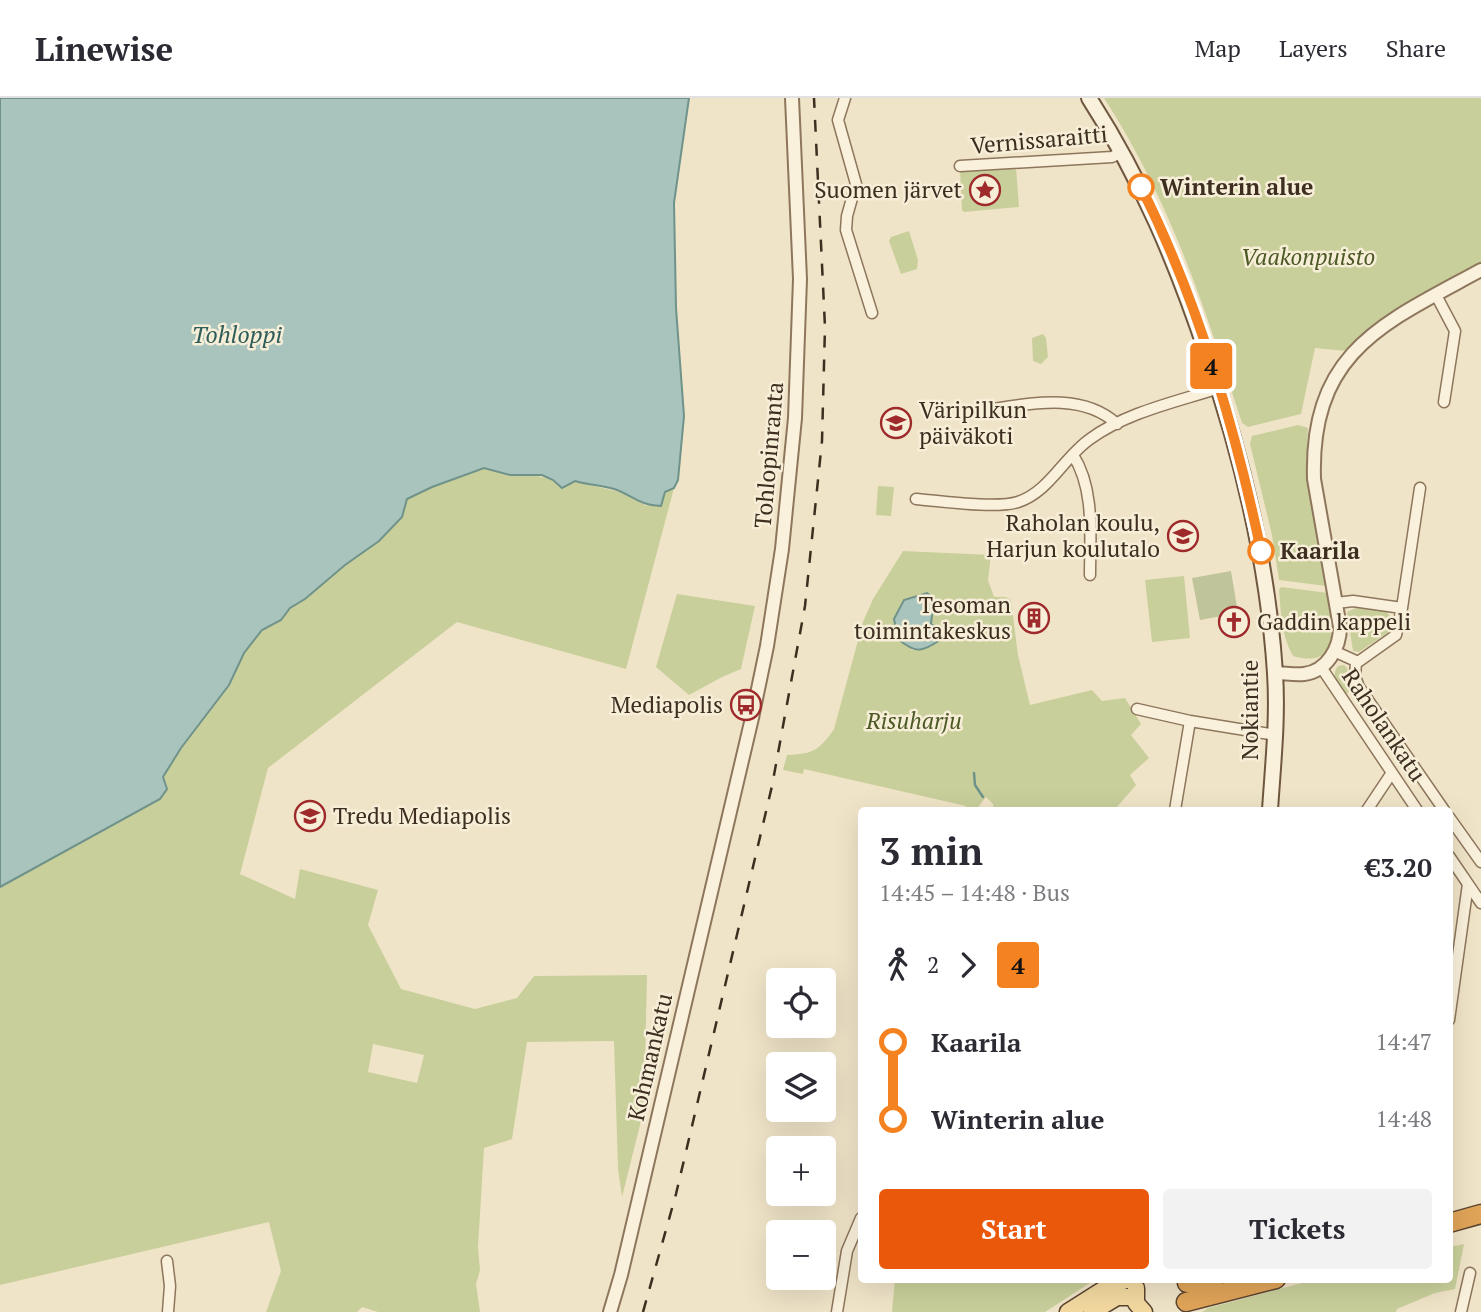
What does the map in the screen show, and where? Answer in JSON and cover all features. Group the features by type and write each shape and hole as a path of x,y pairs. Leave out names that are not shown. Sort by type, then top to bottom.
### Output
{"highway":[{"path":"1453,1222 1481,1214"},
{"path":"1453,1234 1481,1227"},
{"path":"1182,1307 1263,1283"}],"main road":[{"name":"Nokiantie","path":"1089,98 1151,207 1173,258 1219,388 1243,468 1262,554 1275,673 1276,734 1270,807"},
{"path":"1068,1312 1118,1283"},
{"path":"1092,1312 1118,1297 1139,1307 1139,1283"},
{"path":"1182,1307 1185,1283"}],"street":[{"name":"Tohlopinranta","path":"729,810 767,646 789,495 800,279 792,98"},
{"path":"845,98 838,121 856,184 846,230 872,313"},
{"name":"Vernissaraitti","path":"960,166 1112,157 1122,152"},
{"path":"1321,667 1336,652 1340,633 1314,479 1314,444 1326,398 1353,353 1386,323 1481,270"},
{"path":"1436,295 1455,331 1444,402"},
{"path":"916,499 1017,503 1047,483 1092,437 1150,410 1219,388"},
{"path":"971,412 1051,402 1101,411 1117,424"},
{"path":"1073,455 1087,493 1090,575"},
{"path":"1336,652 1356,662 1396,635 1420,488"},
{"path":"1336,603 1364,602 1402,608"},
{"name":"Raholankatu","path":"1356,662 1355,677 1359,687 1442,807"},
{"name":"Raholankatu","path":"1275,673 1308,674 1321,667 1415,807"},
{"path":"1137,709 1189,721 1276,734"},
{"path":"1175,807 1189,721"},
{"path":"1369,807 1391,774"},
{"name":"Kohmankatu","path":"610,1312 621,1275 729,810"},
{"path":"1453,823 1481,862"},
{"path":"1453,862 1481,903"},
{"path":"1453,991 1468,884"},
{"path":"837,1312 847,1251 858,1225"},
{"path":"167,1261 170,1286 168,1312"},
{"path":"1461,1312 1470,1273"}],"green space":[{"name":"Vaakonpuisto","path":"1104,98 1481,98 1481,263 1393,313 1346,351 1315,348 1301,414 1248,427 1242,423 1214,337 1167,216 1128,137"},
{"path":"1016,167 1019,207 964,212 962,210 960,170"},
{"path":"909,231 918,260 917,269 901,274 889,241 891,237"},
{"path":"1043,334 1048,357 1041,364 1033,361 1032,338"},
{"path":"1298,425 1308,428 1306,474 1326,586 1279,580 1272,535 1250,444 1252,436"},
{"path":"484,468 509,474 544,477 562,488 575,481 620,493 646,506 674,488 626,669 457,622 268,768 240,874 295,899 300,869 378,890 368,925 401,989 475,1009 517,998 534,976 647,975 644,1109 622,1197 618,1169 614,1041 527,1042 512,1139 484,1148 478,1247 480,1270 476,1284 480,1312 378,1312 362,1307 357,1312 266,1312 281,1271 269,1222 0,1285 0,887 160,799 163,777 181,748 229,685 244,653 262,630 281,620 290,608 379,541 402,517 407,499","holes":["373,1044 424,1055 417,1083 368,1072"]},
{"path":"878,486 894,487 891,516 876,515"},
{"name":"Risuharju","path":"903,551 991,555 988,580 994,597 1011,600 1018,655 1030,705 1092,690 1102,701 1125,698 1141,724 1131,735 1149,758 1130,775 1136,785 1117,807 994,807 986,797 979,807 966,807 804,769 803,774 783,770 787,755 814,750 834,729 863,622 873,599","holes":["932,613 932,646 911,650"]},
{"path":"1231,571 1238,613 1200,620 1192,578"},
{"path":"1184,576 1190,638 1152,642 1145,580"},
{"path":"1281,587 1328,593 1331,641 1320,656 1309,659 1293,656 1282,624"},
{"path":"677,594 755,606 741,669 689,695 656,667"},
{"path":"1358,607 1386,611 1394,621 1390,631 1359,652 1353,651 1347,612"},
{"path":"1344,665 1353,689 1345,695 1335,677 1338,666"},
{"path":"1464,1244 1455,1289 1435,1293 1397,1309 1396,1312 1202,1312 1208,1308 1302,1283 1453,1283 1453,1246"},
{"path":"895,1283 1090,1283 1045,1312 892,1312"}],"water":[{"name":"Tohloppi","path":"0,98 689,98 674,203 676,308 684,416 678,480 674,488 665,492 661,506 648,504 604,487 575,481 562,488 542,475 510,475 484,468 407,499 402,517 379,541 290,608 281,620 262,630 244,653 229,685 181,748 163,777 167,789 160,799 0,887"},
{"path":"927,593 934,599 931,624 940,630 940,640 918,650 898,639 894,619 904,600"}],"waterway":[{"path":"974,773 975,785 983,797"}],"railway":[{"path":"643,1312 676,1194 772,786 805,606 822,441 825,327 814,98"}],"bus line":[{"name":"4","path":"1141,187 1189,298 1219,388 1243,468 1261,551"}],"place":[{"name":"Winterin alue","path":"1141,187"},
{"name":"Suomen järvet","path":"985,190"},
{"name":"Väripilkun päiväkoti","path":"896,423"},
{"name":"Raholan koulu, Harjun koulutalo","path":"1183,536"},
{"name":"Kaarila","path":"1261,551"},
{"name":"Tesoman toimintakeskus","path":"1034,618"},
{"name":"Gaddin kappeli","path":"1234,622"},
{"name":"Mediapolis","path":"746,705"},
{"name":"Tredu Mediapolis","path":"310,816"}]}
